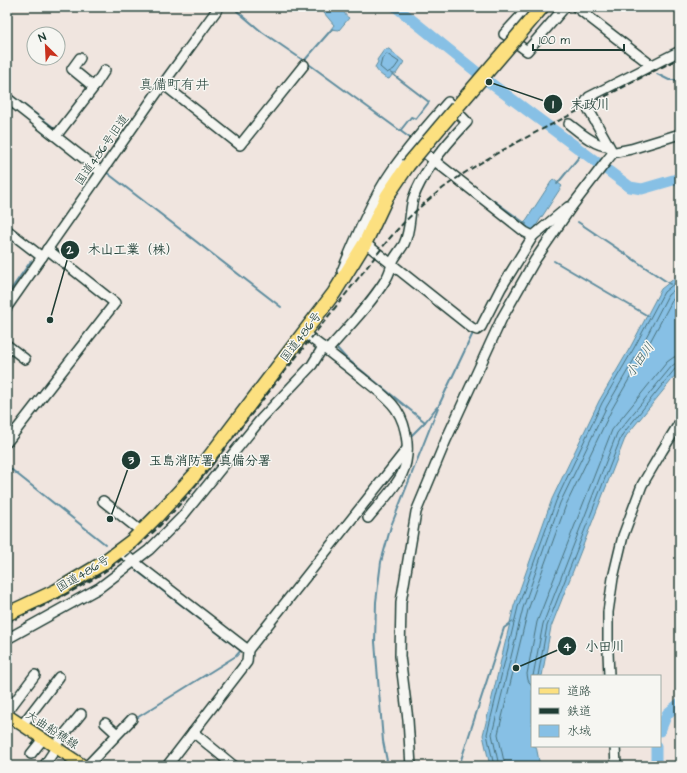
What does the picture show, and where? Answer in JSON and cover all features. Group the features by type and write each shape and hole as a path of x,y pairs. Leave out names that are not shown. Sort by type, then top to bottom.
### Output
{"highway":[{"name":"国道486号","path":"7,614 56,591 100,565 120,551 142,532 201,468 334,294 365,243 387,196 408,165 542,7"}],"main road":[{"name":"大曲船穂線","path":"7,714 84,766"}],"street":[{"name":"国道486号旧道","path":"7,307 218,7"},
{"path":"529,7 504,34 527,50 565,7"},
{"path":"580,8 652,65"},
{"path":"609,153 585,104 589,97 680,51"},
{"path":"80,58 72,69 94,87"},
{"path":"163,84 240,145 304,65"},
{"path":"58,134 105,70"},
{"path":"7,98 58,134 101,172"},
{"path":"7,639 86,596 149,550 181,518 261,419 368,305 387,278 392,265 405,243 409,229 411,207 422,181 455,134 467,122 448,102 412,144 390,173 378,193 352,248 334,294"},
{"path":"569,124 593,141 603,146 609,153"},
{"path":"411,766 408,720 400,656 400,602 416,512 446,440 502,318 535,260 609,153 631,150 680,134"},
{"path":"412,144 530,234"},
{"path":"365,243 475,329 481,327 530,234 566,208 572,206"},
{"path":"7,230 44,253 115,303 7,442"},
{"path":"304,333 381,393 392,404 402,421 406,443 406,459 402,474 368,518"},
{"path":"7,345 25,359"},
{"path":"609,675 608,612 612,578 624,536 642,485 680,422"},
{"path":"245,647 406,443"},
{"path":"103,501 142,532"},
{"path":"120,551 245,647 247,662 167,766"},
{"path":"7,714 35,675"},
{"path":"22,725 59,677"},
{"path":"44,766 55,747 81,714"},
{"path":"88,766 109,748 117,734 132,718"},
{"path":"105,723 117,734"},
{"path":"193,732 234,766"},
{"path":"31,754 43,739"},
{"path":"615,747 616,766"}],"water":[{"path":"327,7 342,8 346,16 349,18 339,30 331,29 334,25 324,13"},
{"path":"389,49 404,62 396,74 393,74 389,79 377,71 375,67 378,62 377,60 384,50"},
{"path":"553,179 562,186 532,232 523,225"},
{"path":"680,274 680,370 626,436 551,627 542,675 531,675 531,747 536,747 540,766 490,766 483,735 514,606 552,499 599,401 631,346 661,289"}],"waterway":[{"path":"396,7 489,82 630,187 642,189 680,178"},
{"path":"237,11 262,32 410,138"},
{"path":"304,61 332,29"},
{"path":"391,73 429,102 416,119 411,117 400,131"},
{"path":"657,74 669,80 680,80"},
{"path":"7,92 57,130"},
{"path":"557,184 583,152"},
{"path":"106,172 281,307"},
{"path":"468,182 526,224"},
{"path":"578,222 670,284"},
{"path":"519,250 527,237"},
{"path":"7,295 31,261"},
{"path":"554,261 648,316"},
{"path":"477,325 486,308"},
{"path":"388,766 383,741 375,642 376,602 381,562 391,526 439,405 474,331"},
{"path":"336,347 345,357 425,422"},
{"path":"410,437 437,407"},
{"path":"361,500 404,445"},
{"path":"7,466 105,544"},
{"path":"137,571 241,651"},
{"path":"259,629 266,620"},
{"path":"459,766 504,628 512,622"},
{"path":"135,719 236,656 243,648"},
{"path":"661,729 667,714 680,703"},
{"path":"656,747 656,766"}],"railway":[{"path":"7,623 95,578 140,544 170,516 389,239 430,199 451,182 497,153 680,58"}],"place":[{"name":"末政川","path":"489,82"},
{"name":"木山工業（株）","path":"50,320"},
{"name":"玉島消防署 真備分署","path":"110,519"},
{"name":"小田川","path":"516,668"}],"district":[{"name":"真備町有井","path":"174,85"}]}
